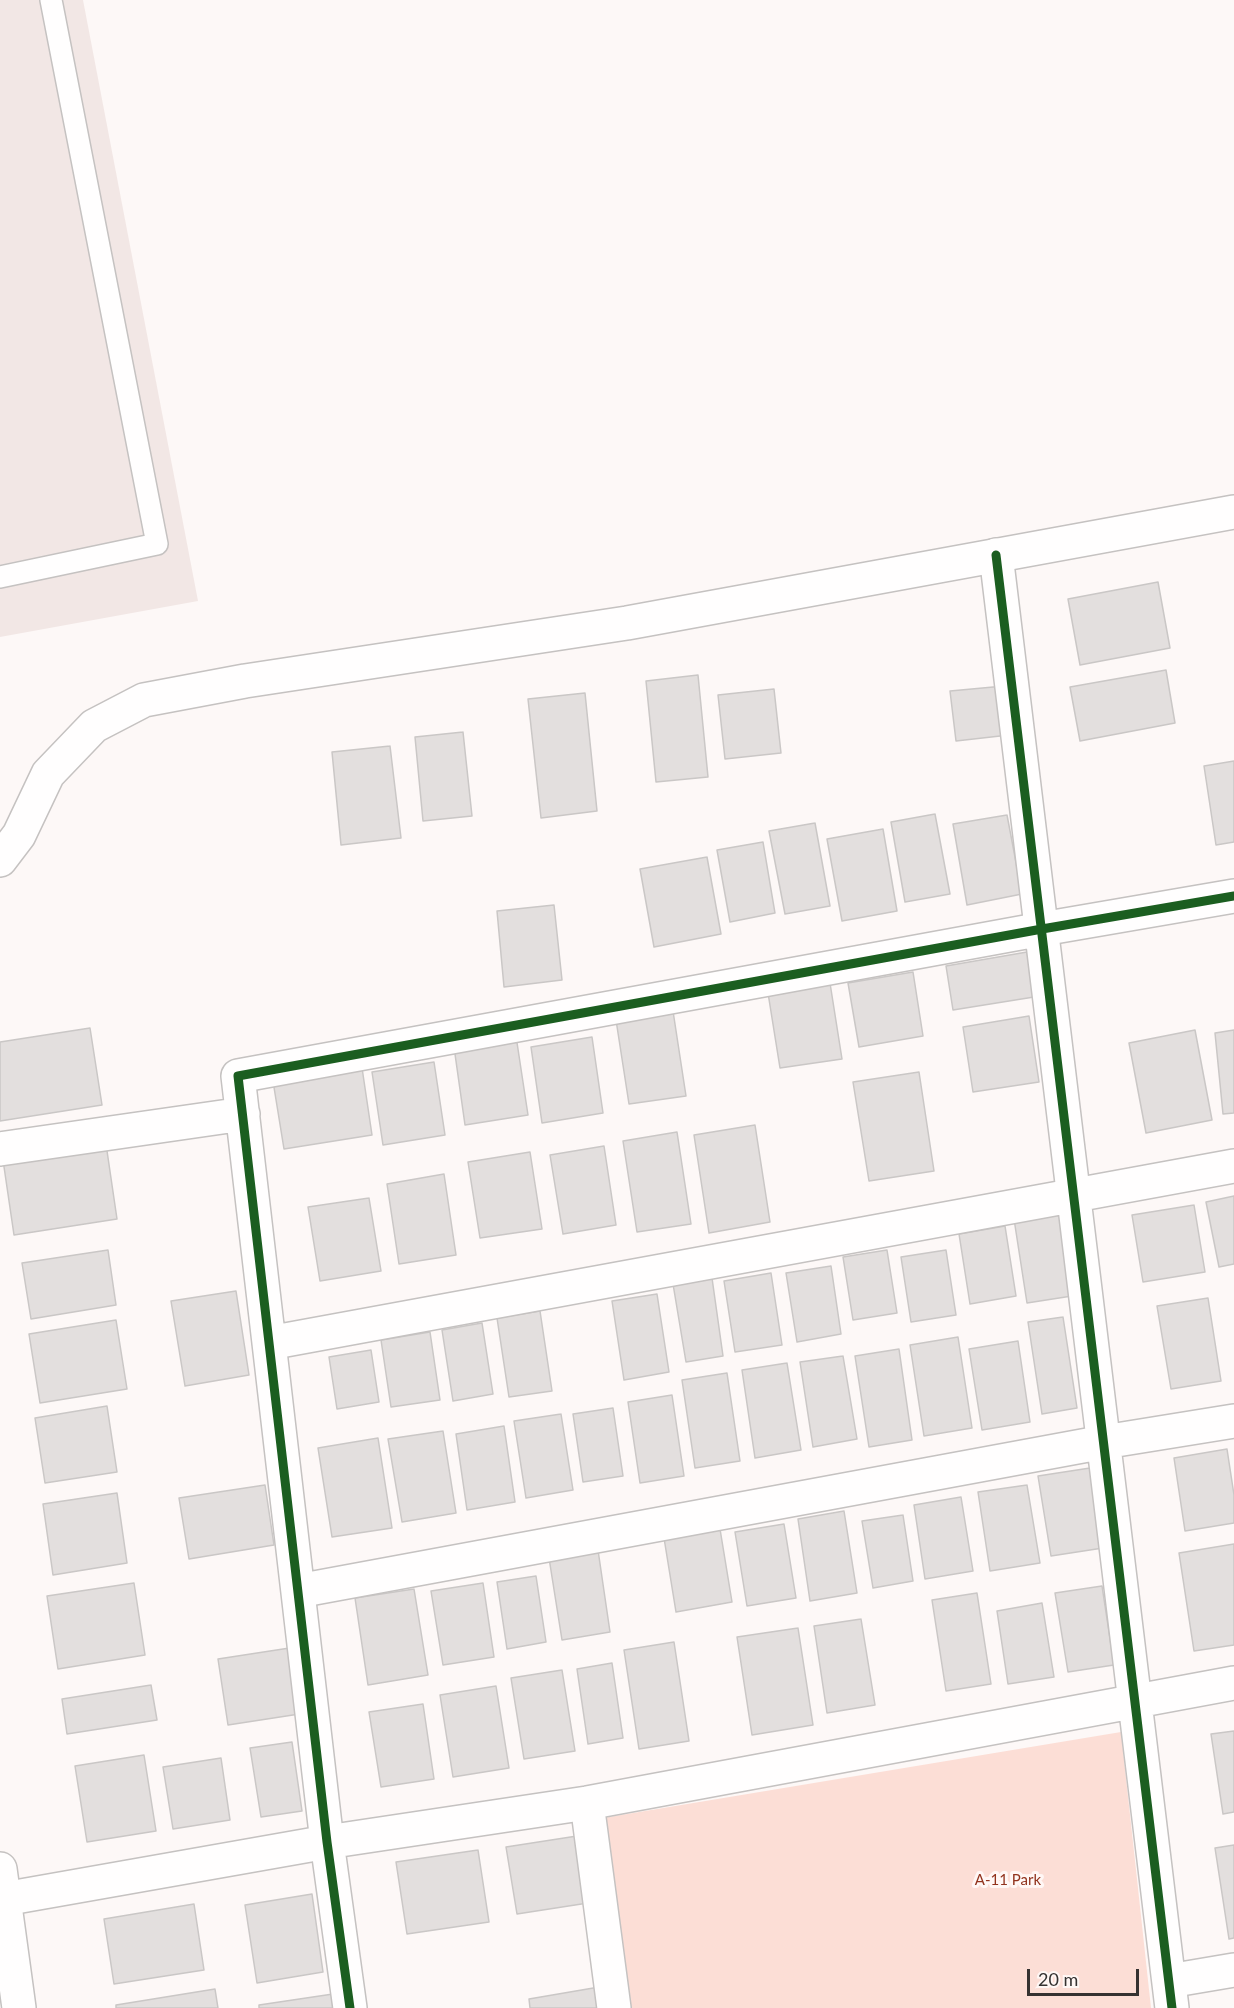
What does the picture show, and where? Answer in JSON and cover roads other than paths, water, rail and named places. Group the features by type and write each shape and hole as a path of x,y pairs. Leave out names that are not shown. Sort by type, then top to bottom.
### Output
{"street":[{"path":"0,860 19,835 48,774 94,726 144,700 245,681 627,623 1234,512"},
{"path":"996,555 1170,1994 1234,1970"},
{"path":"350,2008 327,1842 238,1076 1234,896"},
{"path":"0,1149 243,1114"},
{"path":"269,1343 1234,1166"},
{"path":"298,1591 1234,1421"},
{"path":"19,2008 2,1884 327,1842 587,1803 1234,1683"},
{"path":"587,1803 614,2008"}],"lane":[{"path":"0,577 157,544 51,0"}],"park label":[{"name":"A-11 Park","path":"1008,1880"}]}
